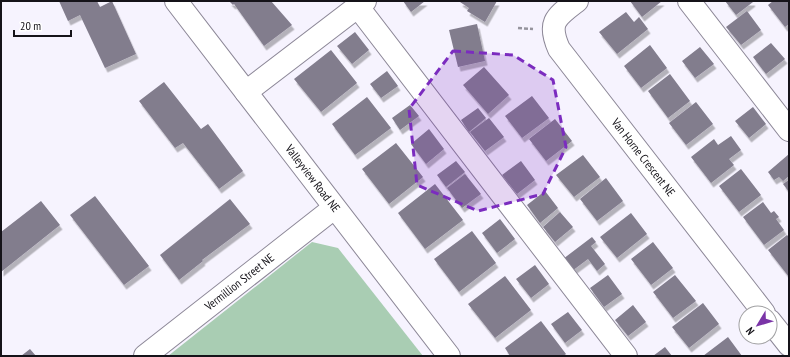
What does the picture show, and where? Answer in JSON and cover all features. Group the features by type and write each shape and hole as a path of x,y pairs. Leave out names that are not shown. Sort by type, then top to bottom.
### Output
{"street":[{"name":"Valleyview Road NE","path":"176,1 449,356"},
{"name":"Van Horne Crescent NE","path":"577,1 559,15 554,22 552,30 559,49 758,305"},
{"path":"689,1 789,130"},
{"path":"246,92 362,4 626,356"},
{"name":"Vermillion Street NE","path":"145,356 334,208"},
{"path":"778,331 789,345"}],"highlighted area":[{"path":"453,51 513,55 553,80 566,147 543,194 478,211 417,185 409,109"}],"green space":[{"path":"312,242 338,248 423,356 168,356"}],"building":[{"path":"59,1 97,1 100,7 112,1 136,54 105,68 80,15 68,21"},
{"path":"229,1 271,1 292,25 264,46 234,4 233,5"},
{"path":"403,1 425,1 411,12"},
{"path":"497,1 485,22 467,11 469,8 460,2"},
{"path":"630,1 662,1 642,17"},
{"path":"725,1 752,1 753,2 736,15"},
{"path":"773,1 789,1 789,24 785,27 768,5"},
{"path":"747,11 761,30 741,45 726,27"},
{"path":"626,12 634,22 639,17 648,29 617,54 599,32"},
{"path":"477,24 485,61 458,67 449,30"},
{"path":"355,32 369,50 352,64 337,46"},
{"path":"771,43 785,59 766,74 753,57"},
{"path":"650,45 667,68 641,88 624,66"},
{"path":"700,47 714,64 695,78 682,61"},
{"path":"331,50 357,83 321,112 294,79"},
{"path":"484,67 509,95 488,114 463,85"},
{"path":"387,71 398,86 381,98 370,84"},
{"path":"670,74 690,101 668,118 648,91"},
{"path":"164,82 201,129 208,124 243,171 219,189 183,143 175,148 139,101"},
{"path":"532,96 549,118 522,138 505,116"},
{"path":"367,97 391,128 355,155 332,124"},
{"path":"696,102 713,124 686,145 669,123"},
{"path":"410,105 419,116 400,130 392,118"},
{"path":"753,107 766,124 749,138 735,121"},
{"path":"478,108 486,118 469,132 461,120"},
{"path":"489,118 504,137 485,151 470,132"},
{"path":"555,119 572,141 546,161 529,139"},
{"path":"429,129 444,149 426,164 411,144"},
{"path":"731,136 741,150 729,159 734,165 711,183 691,157 714,139 718,145"},
{"path":"396,143 423,177 389,204 362,169"},
{"path":"789,154 789,176 783,181 779,177 774,180 768,172"},
{"path":"583,155 600,177 574,197 556,175"},
{"path":"456,161 465,172 446,187 437,175"},
{"path":"521,161 535,180 517,194 502,175"},
{"path":"741,169 761,195 739,212 719,186"},
{"path":"465,174 481,194 462,208 447,188"},
{"path":"606,178 623,201 597,221 580,199"},
{"path":"789,180 789,192 783,184"},
{"path":"435,184 463,220 425,249 398,213"},
{"path":"545,191 558,208 540,223 527,205"},
{"path":"95,196 149,266 124,285 70,215"},
{"path":"230,199 250,224 202,260 203,261 179,280 160,255"},
{"path":"41,201 60,225 1,272 1,232"},
{"path":"763,202 771,213 774,211 779,217 776,219 784,230 764,245 743,217"},
{"path":"560,212 573,227 555,242 543,227"},
{"path":"631,213 647,234 617,258 600,237"},
{"path":"500,219 515,239 497,253 482,233"},
{"path":"472,231 496,263 459,292 434,259"},
{"path":"787,235 789,237 789,277 768,250"},
{"path":"592,237 596,242 591,246 605,264 597,271 588,259 572,271 563,259"},
{"path":"653,242 673,268 651,285 631,259"},
{"path":"535,265 549,284 531,298 516,279"},
{"path":"608,275 622,294 604,307 590,288"},
{"path":"675,275 696,301 673,318 653,292"},
{"path":"505,276 531,310 495,338 468,304"},
{"path":"703,303 719,324 689,348 672,327"},
{"path":"633,305 646,322 628,336 615,320"},
{"path":"568,312 582,330 565,343 551,324"},
{"path":"541,321 566,354 563,356 510,356 505,348"},
{"path":"728,337 742,356 703,356"},
{"path":"665,347 672,356 653,356"},
{"path":"30,349 36,356 21,356"}]}
